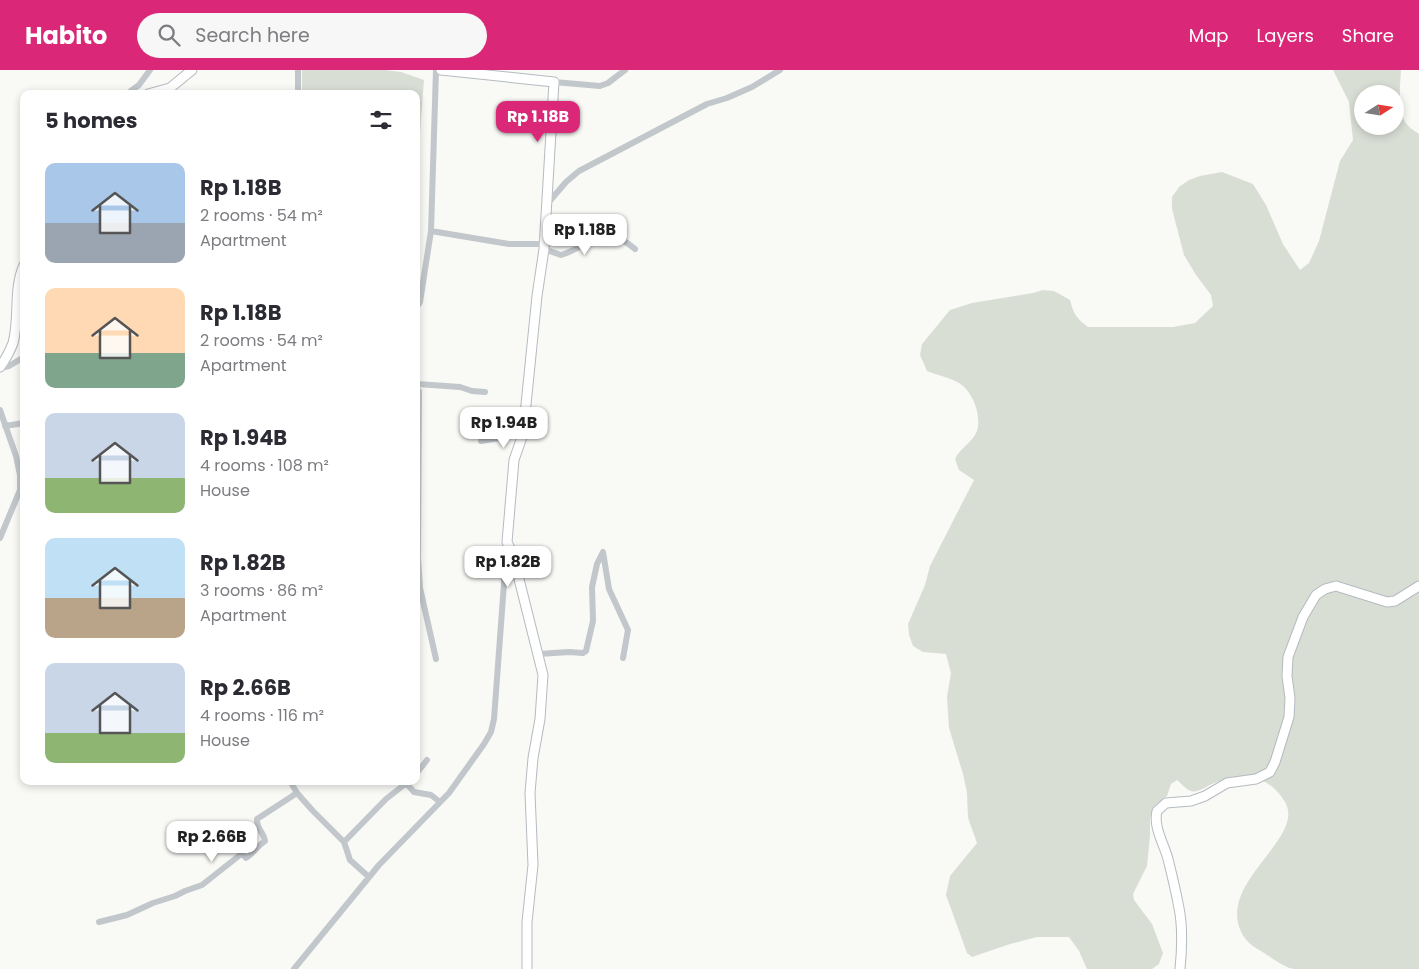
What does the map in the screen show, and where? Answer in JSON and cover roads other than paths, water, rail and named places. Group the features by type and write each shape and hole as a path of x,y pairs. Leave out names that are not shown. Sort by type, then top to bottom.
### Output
{"street":[{"path":"132,90 139,85 150,70"},
{"path":"163,90 170,88 192,70"},
{"path":"298,70 298,90"},
{"path":"420,302 431,231 436,70"},
{"path":"441,70 600,86 608,83 625,70"},
{"path":"546,206 566,182 579,171 707,104 752,87 780,70"},
{"path":"294,969 369,877 399,843 440,802 484,744 493,726 514,460 523,434 544,247 554,82"},
{"path":"431,231 509,244 544,247 561,255 609,235 617,236 635,249"},
{"path":"0,368 14,336 20,281"},
{"path":"0,368 9,366 20,359"},
{"path":"420,386 460,387 484,392"},
{"path":"0,410 12,441 20,476 20,490 17,500 0,538"},
{"path":"5,426 20,424"},
{"path":"481,441 523,434"},
{"path":"507,542 513,555 528,619 539,654 543,684 540,720 530,786 533,865 527,922 527,969"},
{"path":"539,654 583,653 586,651 593,622 592,587 597,564 604,552 609,589 628,629 623,658"},
{"path":"1180,969 1181,918 1168,859 1159,834 1156,817 1157,811 1166,803 1191,801 1203,797 1228,783 1256,779 1270,772 1278,755 1289,717 1288,657 1303,617 1316,595 1325,589 1336,586 1387,602 1395,601 1419,586"},
{"path":"420,588 436,659"},
{"path":"420,769 427,760"},
{"path":"292,785 297,793 344,842 350,860 369,877"},
{"path":"344,842 386,799 404,785"},
{"path":"410,785 414,792 431,795 440,802"},
{"path":"99,922 127,915 202,885 240,855 248,857 254,849 265,841 257,820 297,793"}]}
